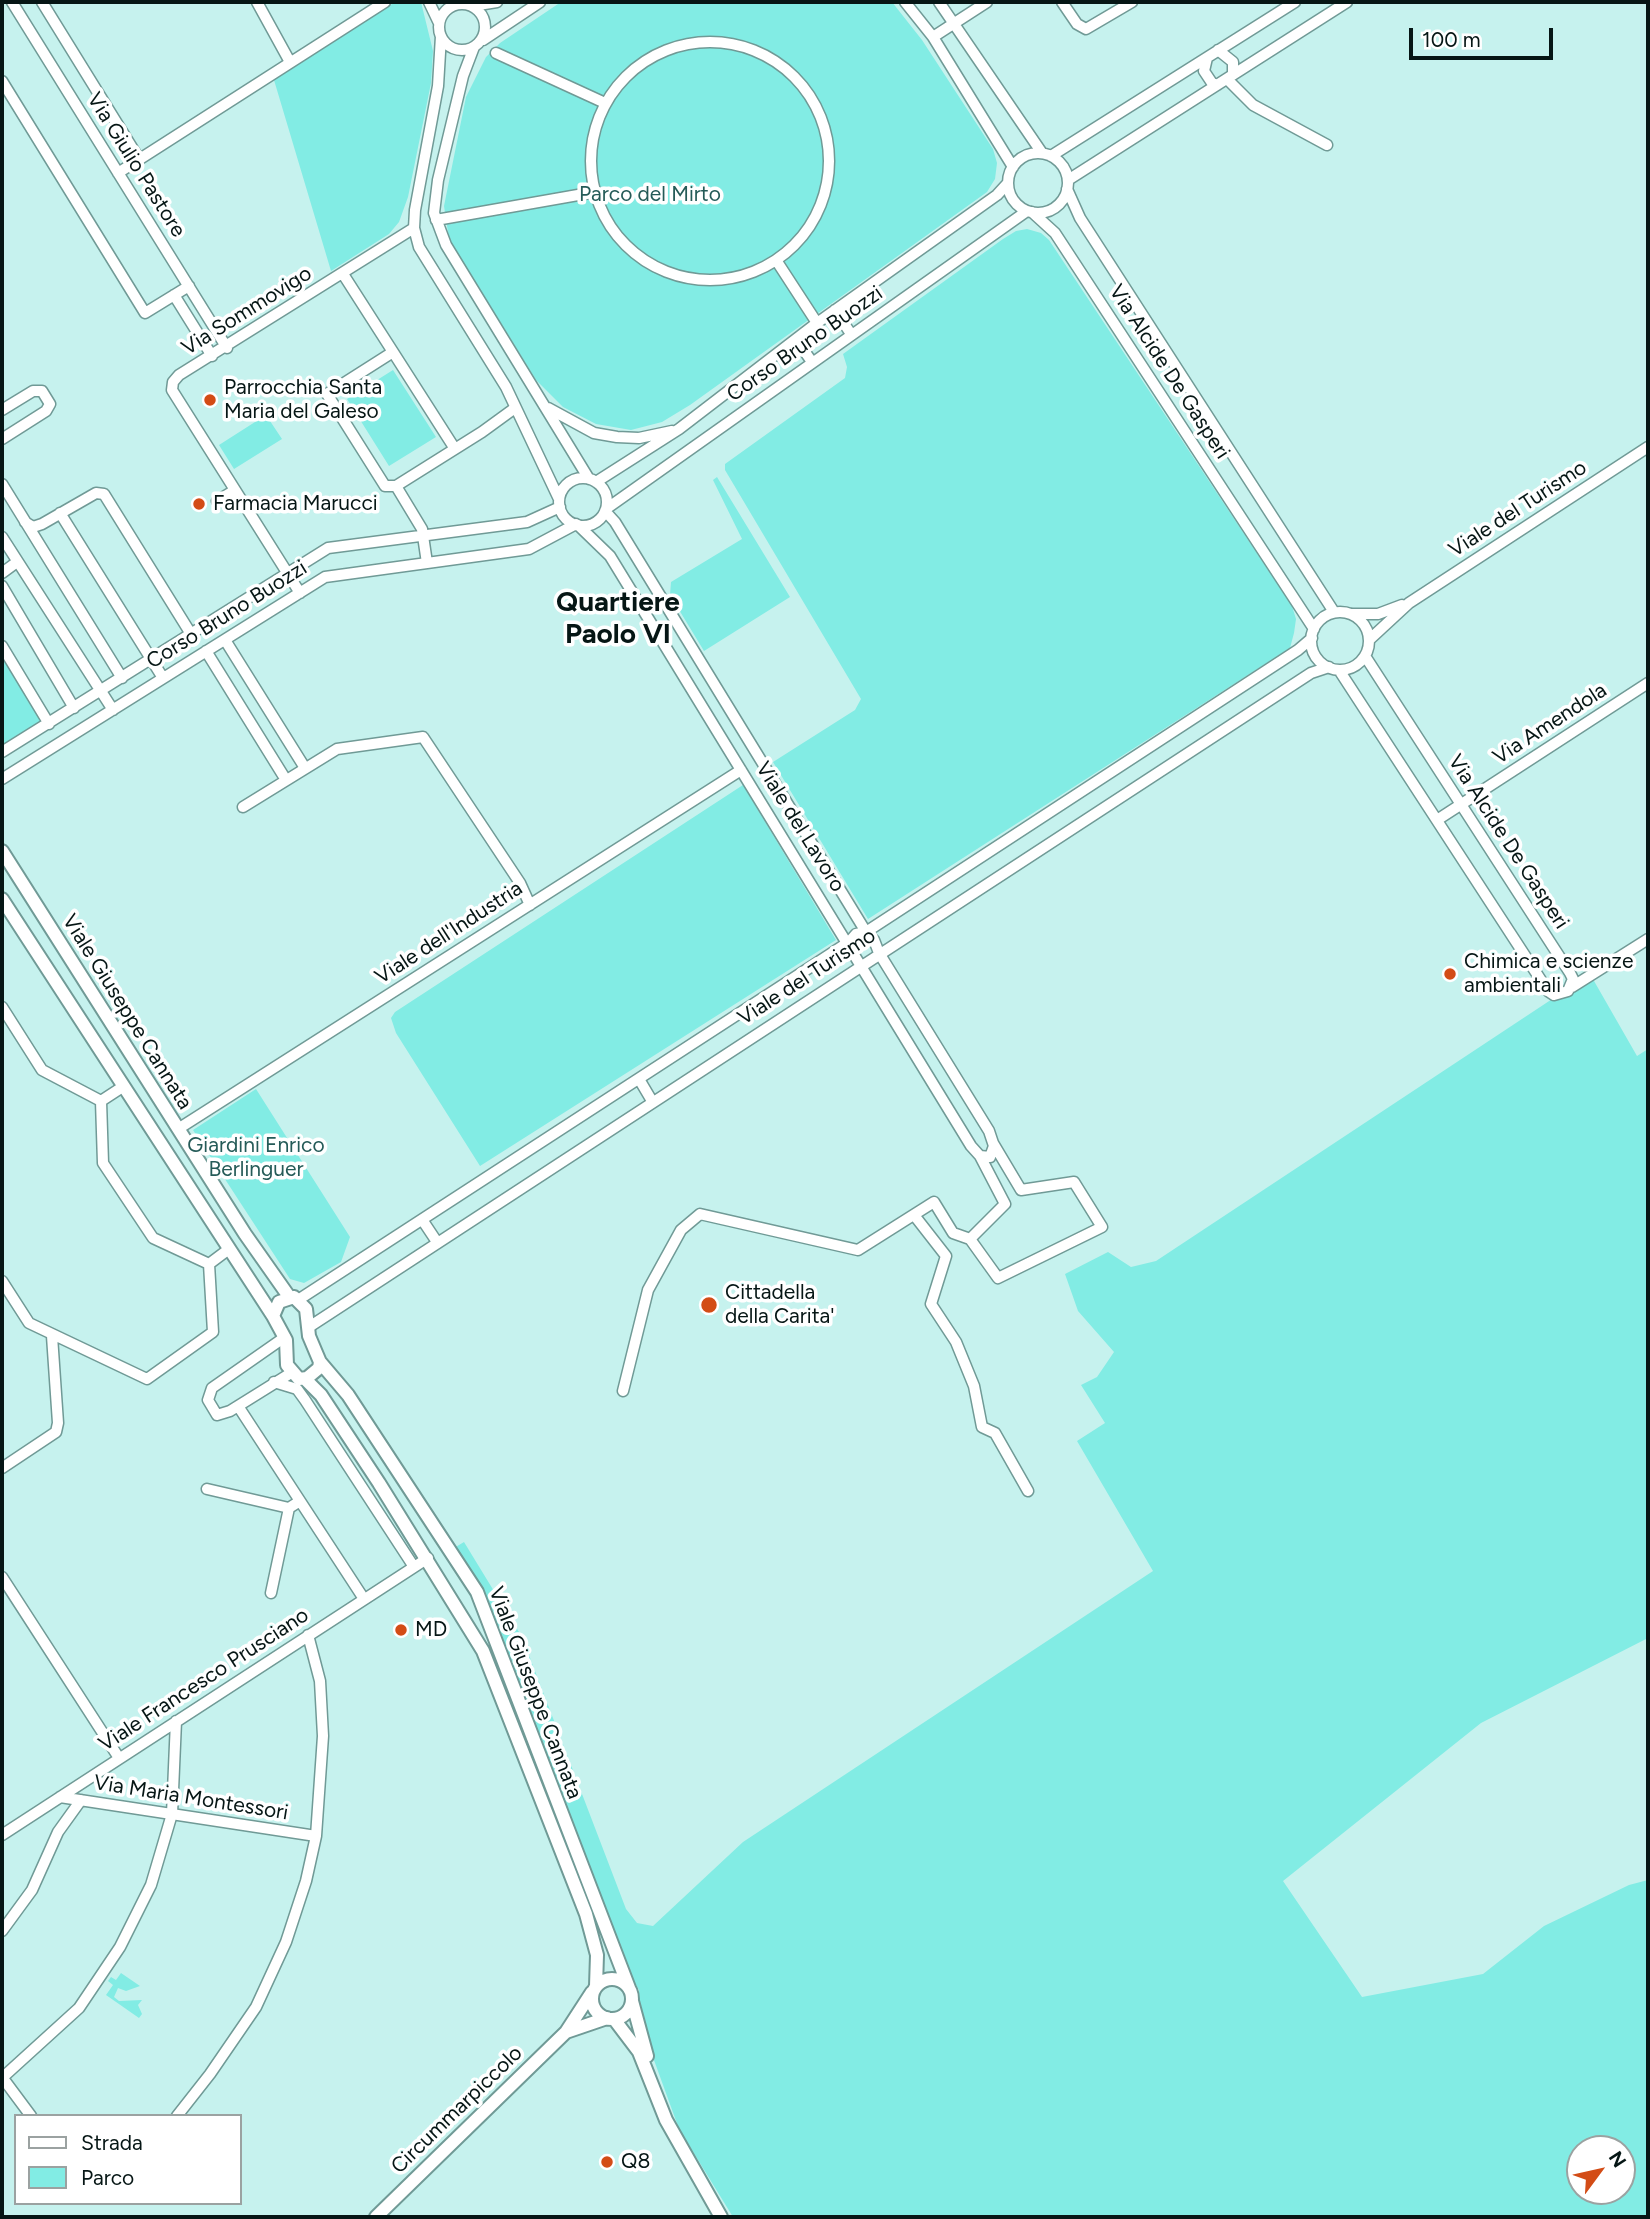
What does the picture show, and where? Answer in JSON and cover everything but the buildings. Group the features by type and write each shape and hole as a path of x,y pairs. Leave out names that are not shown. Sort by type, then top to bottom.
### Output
{"street":[{"name":"Via Giulio Pastore","path":"12,2 227,348"},
{"name":"Via Giulio Pastore","path":"42,2 139,159"},
{"path":"257,2 290,62"},
{"path":"118,173 384,2"},
{"path":"429,2 439,23 441,36 438,86 414,228 419,247 506,387 569,520 577,524 594,523 605,510 606,494 593,480 544,405 446,246 434,213 438,180 485,22 467,4"},
{"path":"439,23 451,6 497,2"},
{"path":"441,36 453,48 477,45 540,2"},
{"path":"905,2 933,37 1013,167"},
{"path":"939,2 956,22 1047,155 1065,170 1068,185"},
{"path":"933,37 987,2"},
{"path":"1062,2 1077,24 1091,28 1132,2"},
{"path":"1295,2 1047,155 1026,156 1013,167 1008,183 1014,200 1030,211 1051,210 1058,205 1068,185 1347,2"},
{"path":"701,41 740,45 776,61 805,88 823,123 829,176 820,209 802,238 776,260 742,276 705,280 669,273 636,254 611,227 595,192 592,151 594,131 605,103 629,72 662,51 688,44 701,41"},
{"path":"1218,50 1233,62 1230,77"},
{"path":"496,53 605,103"},
{"path":"1208,57 1204,71 1212,83 1217,85"},
{"path":"1230,77 1253,105 1327,145"},
{"path":"2,81 145,313 189,286"},
{"name":"Corso Bruno Buozzi","path":"593,480 679,429 817,323 997,195 1008,183"},
{"name":"Via Alcide De Gasperi","path":"1068,185 1080,218 1334,612"},
{"path":"436,220 595,192"},
{"name":"Via Alcide De Gasperi","path":"1030,211 1055,233 1313,633"},
{"name":"Corso Bruno Buozzi","path":"605,510 851,334 1030,211"},
{"name":"Via Sommovigo","path":"300,593 172,390 179,375 227,348 414,228"},
{"path":"776,260 817,323"},
{"path":"343,274 455,449"},
{"path":"174,295 212,356"},
{"path":"835,310 851,334"},
{"path":"796,339 812,362"},
{"path":"393,352 327,394 385,486 396,486 515,408"},
{"path":"2,410 33,391 42,391 50,404 46,411 2,439"},
{"path":"544,405 594,433 639,438 679,429"},
{"name":"Viale del Turismo","path":"1369,640 1409,603 1648,447"},
{"path":"560,503 562,491 573,480 593,480"},
{"path":"2,484 122,678"},
{"path":"396,486 424,536 427,563"},
{"path":"217,501 235,490"},
{"path":"25,522 33,527 96,493 104,494 191,634"},
{"name":"Corso Bruno Buozzi","path":"2,752 328,548 527,522 560,503"},
{"name":"Viale del Lavoro","path":"577,524 610,556 849,942 853,955 862,964 980,1156 1005,1204 970,1239 998,1278 1102,1227 1074,1182 1021,1191 989,1130 879,953 874,940 866,932 615,522 605,510"},
{"path":"60,513 163,678"},
{"name":"Corso Bruno Buozzi","path":"2,779 325,577 529,549 577,524"},
{"path":"2,537 113,710"},
{"path":"2,573 17,562"},
{"path":"2,586 74,708"},
{"name":"Viale del Turismo","path":"1352,614 1378,614 1409,603"},
{"path":"1334,668 1354,666 1365,656 1369,640 1364,625 1352,614 1334,612 1319,621 1313,633 1316,655 1334,668 1548,991 1561,995 1648,939"},
{"name":"Viale del Turismo","path":"294,1299 423,1221 849,942 856,934 866,932 1298,650 1313,633"},
{"path":"225,640 305,768"},
{"path":"2,646 49,724"},
{"path":"206,652 286,780"},
{"name":"Via Alcide De Gasperi","path":"1365,656 1570,973 1572,987"},
{"name":"Viale del Turismo","path":"309,1327 1311,673 1334,668"},
{"name":"Via Amendola","path":"1437,820 1648,683"},
{"path":"243,807 337,749 423,737 520,883 530,905"},
{"name":"Viale dell'Industria","path":"178,1129 741,770"},
{"name":"Viale Giuseppe Cannata","path":"2,851 178,1129 294,1299 306,1309 309,1336 320,1362 348,1395 477,1592 630,1994 635,2022 666,2120"},
{"name":"Viale Giuseppe Cannata","path":"2,899 273,1316 285,1337 287,1365 291,1373"},
{"path":"2,1007 42,1070 101,1101"},
{"path":"639,1079 652,1101"},
{"path":"101,1101 124,1086"},
{"path":"101,1101 103,1163 133,1209 153,1238 209,1264"},
{"path":"980,1156 990,1157 993,1142"},
{"path":"623,1391 648,1290 681,1230 700,1214 858,1250 934,1202 953,1233 970,1239"},
{"path":"914,1215 946,1256 931,1304 956,1342 974,1386 982,1427 995,1433 1028,1491"},
{"path":"423,1221 437,1242"},
{"path":"209,1264 229,1250"},
{"path":"2,1282 29,1323 147,1378 213,1332 209,1264"},
{"path":"273,1316 279,1302 294,1299"},
{"path":"2,1468 56,1432 58,1423 52,1335"},
{"path":"285,1337 212,1388 208,1400 217,1415 291,1373 299,1379 314,1374 320,1362"},
{"name":"Viale Giuseppe Cannata","path":"305,1378 336,1417 428,1558 463,1614 498,1684 586,1914 597,1955 594,1989"},
{"path":"274,1382 297,1389 306,1400 414,1567"},
{"path":"237,1406 364,1599"},
{"path":"207,1489 289,1508 300,1501"},
{"path":"271,1593 289,1508"},
{"name":"Viale Francesco Prusciano","path":"2,1835 428,1558"},
{"path":"2,1577 119,1758"},
{"path":"179,2114 256,2007 286,1942 316,1836 323,1736 320,1681 308,1635"},
{"path":"29,2114 2,2078 79,2008 120,1947 151,1885 172,1814 176,1721"},
{"name":"Via Maria Montessori","path":"60,1797 316,1836"},
{"path":"2,1931 32,1890 58,1832 81,1800"},
{"path":"613,1978 630,1994 626,2013 610,2019 593,2005 594,1989 613,1978"},
{"name":"Circummarpiccolo","path":"376,2217 566,2032 594,1989"},
{"name":"Viale Giuseppe Cannata","path":"610,2019 639,2052 666,2120 721,2217"},
{"name":"Circummarpiccolo","path":"566,2032 610,2019"}],"green space":[{"path":"395,2 421,2 433,51 431,83 408,197 399,222 389,234 331,271 274,80"},
{"name":"Parco del Mirto","path":"561,2 892,2 922,40 993,149 997,163 995,179 987,192 690,405 662,422 631,430 596,424 563,407 536,380 449,239 444,206 466,97 486,57 500,43"},
{"path":"1027,229 1041,233 1049,240 1292,606 1296,619 1294,633 1290,648 868,919 773,762 855,710 861,699 725,470 725,464 845,378 847,367 843,354 1003,239 1016,231"},
{"path":"393,370 436,437 389,466 347,399"},
{"path":"266,415 282,439 234,469 219,445"},
{"path":"717,477 790,597 704,651 670,595 671,582 742,539 713,480"},
{"path":"2,650 43,720 2,745"},
{"path":"743,785 836,940 480,1166 396,1033 391,1018 395,1012"},
{"path":"1590,974 1637,1056 1648,1049 1648,1638 1481,1723 1283,1881 1362,1997 1483,1974 1544,1926 1629,1885 1648,1880 1648,2217 733,2217 679,2129 638,2016 639,1990 622,1962 454,1548 464,1542 522,1637 626,1909 637,1923 653,1926 743,1842 1153,1571 1077,1441 1105,1423 1081,1385 1097,1377 1114,1352 1078,1311 1065,1274 1108,1252 1131,1267 1156,1261"},
{"name":"Giardini Enrico Berlinguer","path":"256,1089 350,1237 341,1262 304,1283 290,1279 193,1130"},
{"path":"121,1973 140,1986 126,1991 118,1988 114,1997 119,2001 142,2000 138,2005 142,2014 139,2018 106,1995 113,1985 108,1981 111,1977 116,1980"}],"place":[{"name":"Parrocchia Santa Maria del Galeso","path":"210,400"},
{"name":"Farmacia Marucci","path":"199,504"},
{"name":"Chimica e scienze ambientali","path":"1450,974"},
{"name":"Cittadella della Carita'","path":"709,1305"},
{"name":"MD","path":"401,1630"},
{"name":"Q8","path":"607,2162"}],"district":[{"name":"Quartiere Paolo VI","path":"618,619"}]}
